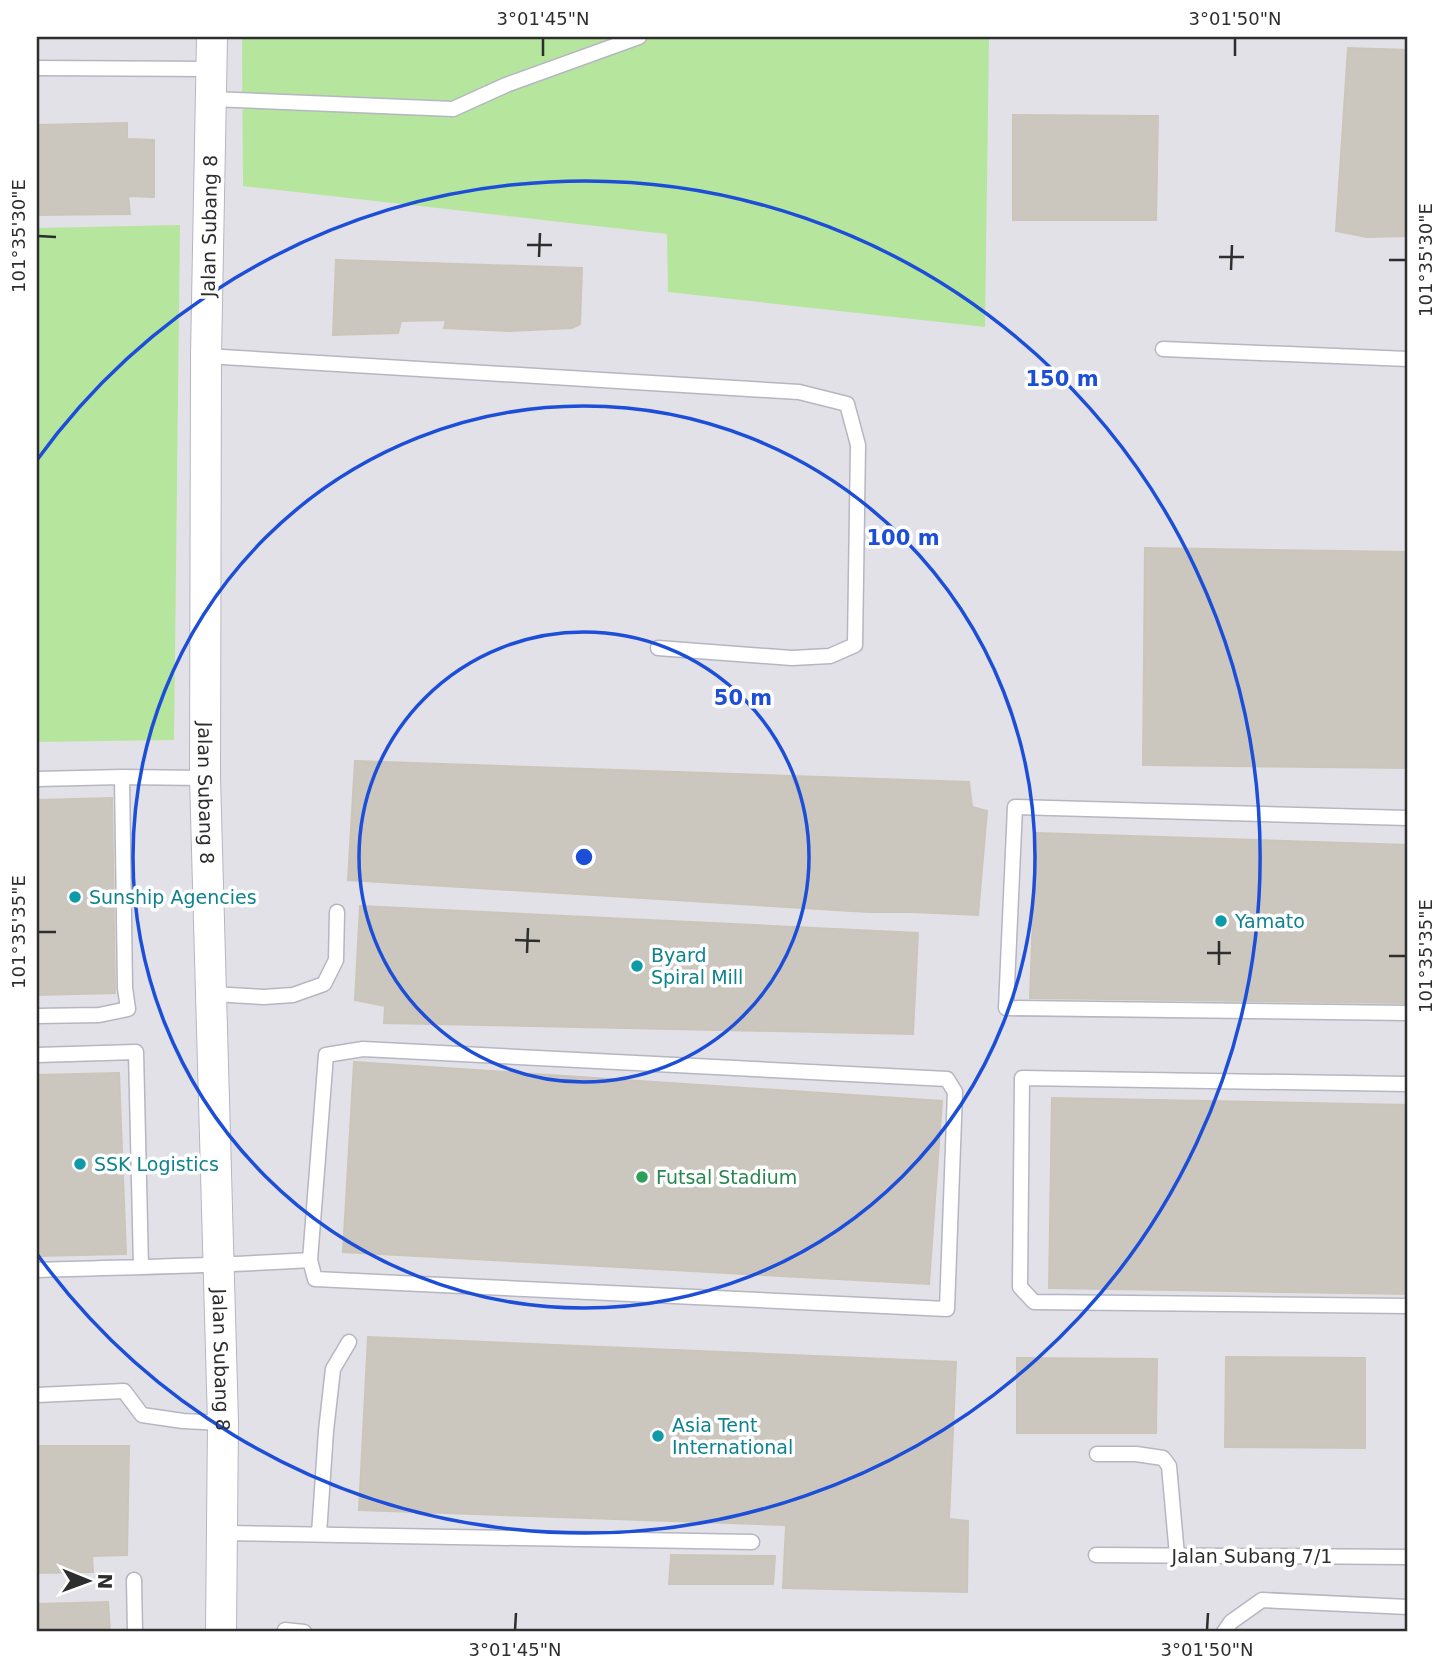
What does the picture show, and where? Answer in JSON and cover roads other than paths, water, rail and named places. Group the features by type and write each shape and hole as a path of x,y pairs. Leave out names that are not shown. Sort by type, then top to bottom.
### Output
{"street":[{"name":"Jalan Subang 8","path":"212,37 206,356 205,779 223,1423 221,1632"}],"lane":[{"path":"211,99 453,109 506,85 639,37"},
{"path":"37,68 212,69"},
{"path":"1163,349 1408,359"},
{"path":"206,356 799,392 847,404 858,445 855,645 830,656 792,658 658,648"},
{"path":"37,1016 99,1015 128,1009 125,988 122,777"},
{"path":"37,779 205,779"},
{"path":"1408,817 1015,807 1006,1008 1408,1013"},
{"path":"212,993 264,998 293,995 324,984 336,960 337,912"},
{"path":"363,1049 933,1078 947,1079 955,1092 947,1309 315,1279 310,1260 326,1055 363,1049"},
{"path":"37,1055 136,1052 141,1267"},
{"path":"1408,1084 1022,1078 1020,1287 1034,1302 1408,1306"},
{"path":"37,1270 183,1268 310,1260"},
{"path":"319,1534 333,1369 349,1342"},
{"path":"37,1395 124,1391 142,1415 223,1423"},
{"path":"1097,1454 1136,1454 1163,1458 1169,1466 1177,1555"},
{"path":"223,1533 752,1542"},
{"name":"Jalan Subang 7/1","path":"1096,1555 1408,1558"},
{"path":"134,1580 135,1632"},
{"path":"1224,1632 1231,1622 1262,1600 1408,1606"},
{"path":"285,1630 304,1632"}],"place":[{"name":"Sunship Agencies","path":"75,897"},
{"name":"Yamato","path":"1221,921"},
{"name":"Byard Spiral Mill","path":"637,966"},
{"name":"SSK Logistics","path":"80,1164"},
{"name":"Futsal Stadium","path":"642,1177"},
{"name":"Asia Tent International","path":"658,1436"}]}
